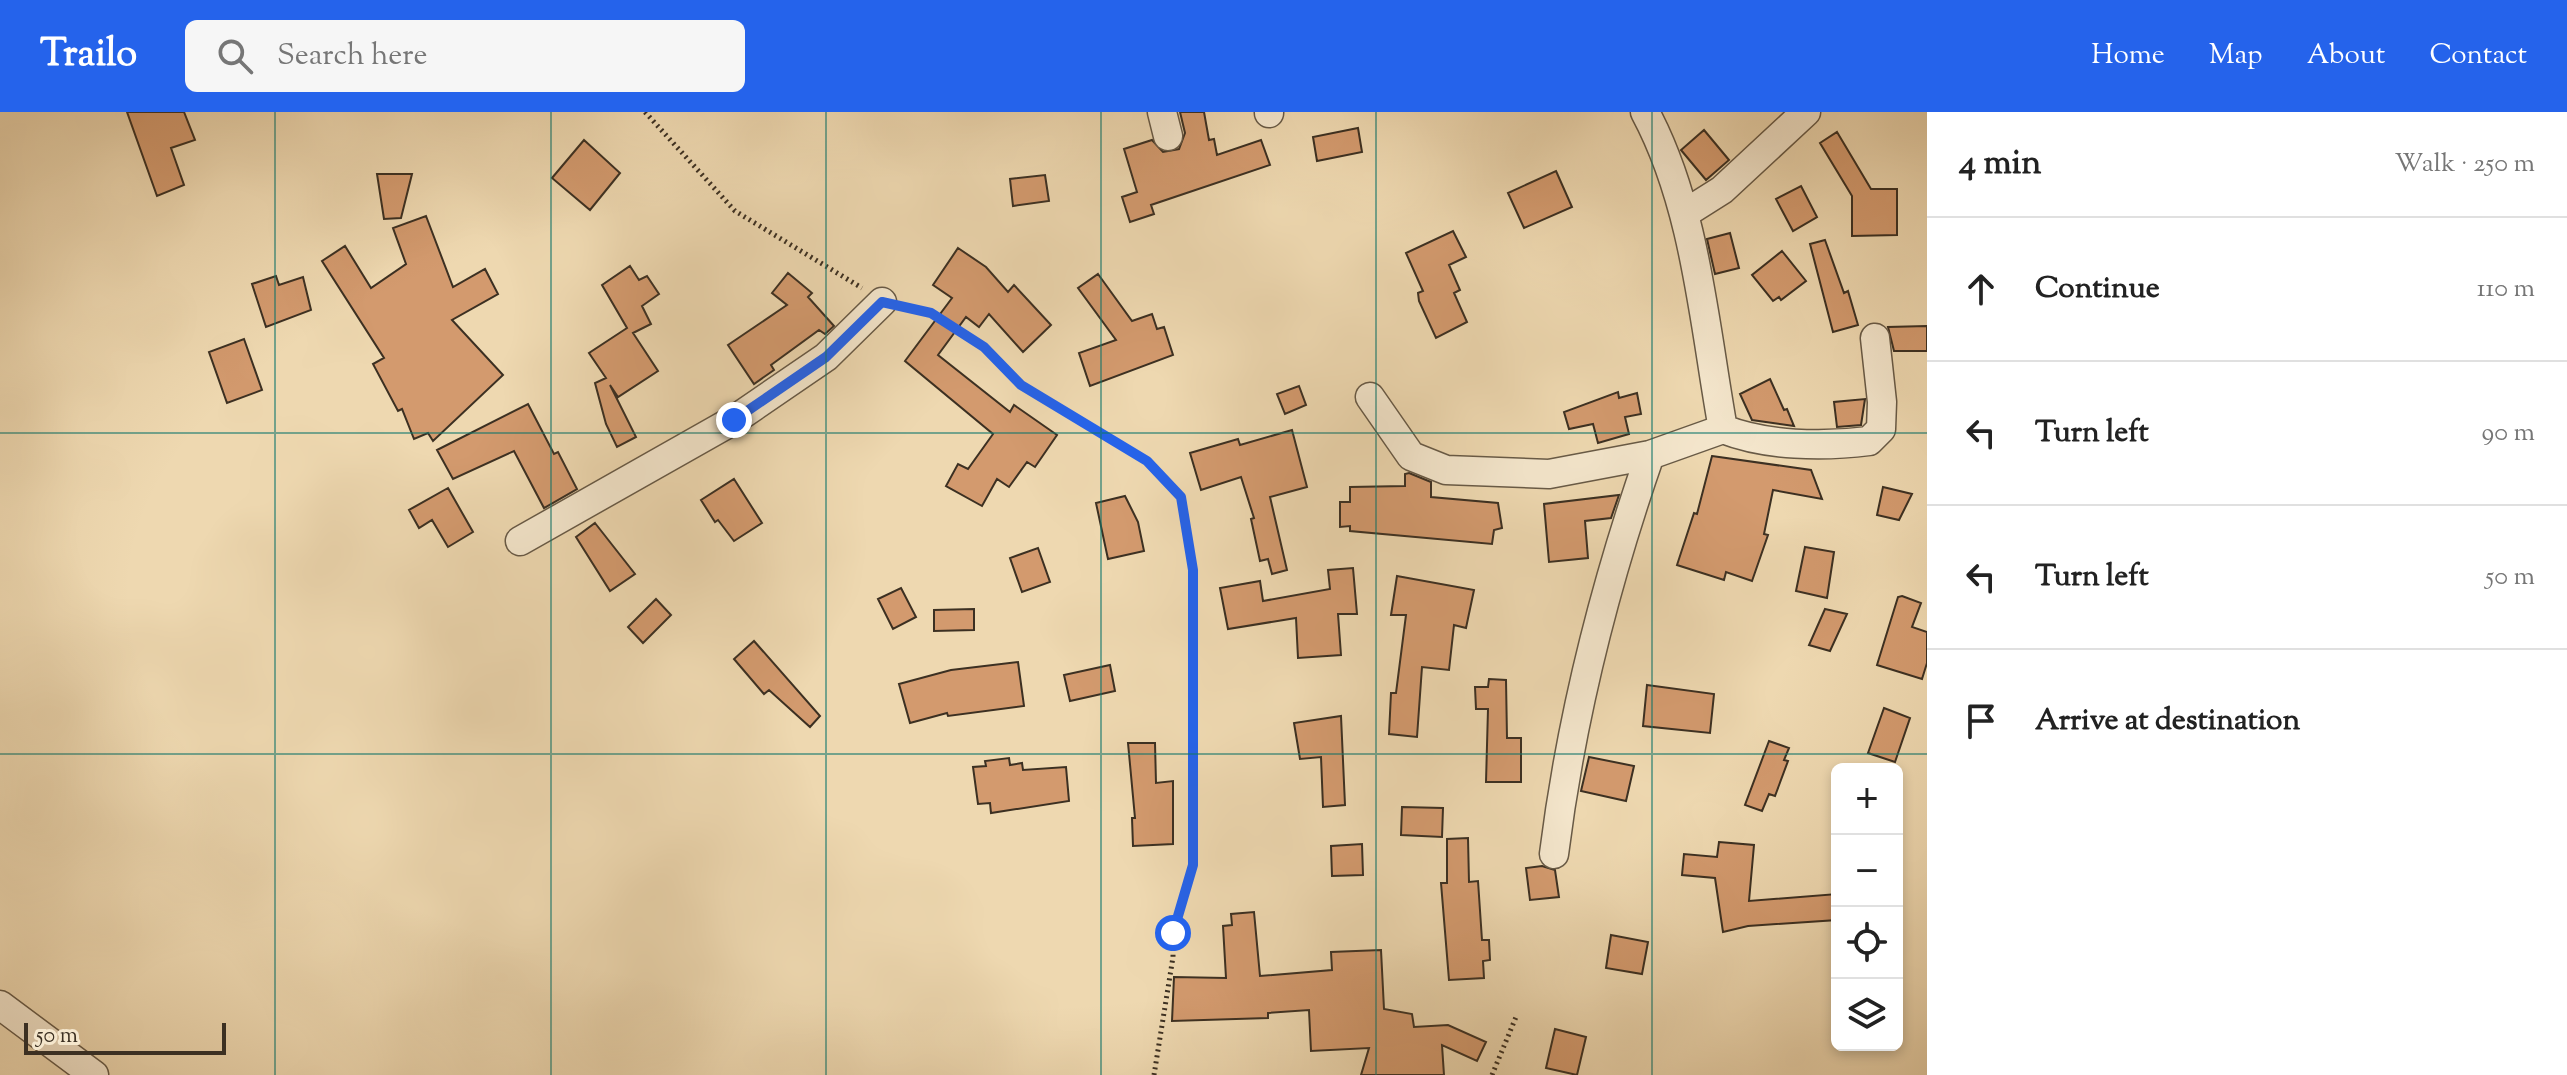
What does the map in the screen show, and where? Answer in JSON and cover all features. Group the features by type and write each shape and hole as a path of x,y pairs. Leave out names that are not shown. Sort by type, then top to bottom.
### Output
{"street":[{"path":"1645,112 1663,145 1684,214 1723,429"},
{"path":"1684,214 1722,190 1806,112"},
{"path":"520,541 734,420 826,357 882,302"},
{"path":"1370,397 1411,456 1446,470 1549,474 1650,455 1723,429 1741,436 1789,442 1869,441 1881,429 1882,402 1875,338"},
{"path":"1554,854 1563,780 1605,596 1650,455"},
{"path":"0,1005 94,1075"}],"path":[{"path":"645,112 735,211 802,248 882,302 931,313 984,347 1021,385 1147,461 1181,497 1193,570 1193,865 1173,933 1173,957 1154,1075"},
{"path":"1492,1075 1516,1017"}],"building":[{"path":"127,112 184,112 195,140 171,148 184,185 157,196"},
{"path":"1180,112 1204,112 1209,140 1214,139 1217,155 1261,140 1270,165 1151,205 1154,214 1130,222 1122,197 1137,192 1124,149 1152,140 1163,152 1179,149 1185,133"},
{"path":"1358,128 1362,152 1317,161 1313,137"},
{"path":"1704,130 1729,160 1706,180 1681,150"},
{"path":"1837,132 1871,189 1897,189 1897,235 1852,236 1852,196 1820,143"},
{"path":"584,140 620,173 590,210 552,178"},
{"path":"1556,171 1572,207 1524,228 1508,193"},
{"path":"377,174 412,174 401,218 384,219"},
{"path":"1045,175 1049,201 1013,206 1010,179"},
{"path":"1801,186 1817,217 1793,231 1776,199"},
{"path":"426,216 453,287 485,269 498,294 452,320 503,375 433,441 428,433 414,439 402,409 398,411 373,364 384,358 322,261 345,246 371,288 406,264 393,228"},
{"path":"1453,231 1466,257 1449,265 1460,290 1454,293 1467,322 1436,338 1419,301 1418,293 1423,291 1406,253"},
{"path":"1730,233 1739,268 1715,274 1707,239"},
{"path":"1825,240 1844,293 1848,291 1858,325 1833,332 1810,244"},
{"path":"958,248 986,267 1008,292 1014,285 1051,325 1023,352 989,314 979,327 966,317 938,355 1010,412 1014,405 1057,435 1035,467 1027,462 1009,487 997,479 982,506 946,486 958,464 968,469 993,434 905,361 952,298 933,285"},
{"path":"1782,251 1806,281 1781,300 1779,297 1773,301 1752,275"},
{"path":"630,266 639,280 647,276 659,294 642,306 651,324 633,333 658,371 618,397 610,385 636,437 617,447 606,424 595,383 606,378 589,353 627,328 602,285"},
{"path":"788,273 812,293 808,297 834,326 825,334 819,330 771,365 774,370 754,384 728,345 787,305 772,293"},
{"path":"1098,274 1132,321 1152,314 1157,329 1164,327 1173,355 1090,386 1079,353 1116,340 1078,288"},
{"path":"276,276 279,285 303,277 311,310 266,327 252,284"},
{"path":"1927,326 1927,351 1894,351 1888,327"},
{"path":"244,339 262,390 227,403 209,352"},
{"path":"1770,379 1794,426 1752,420 1740,394"},
{"path":"1299,386 1306,405 1285,414 1277,394"},
{"path":"1618,392 1619,398 1637,393 1641,414 1625,417 1629,434 1598,443 1593,424 1569,429 1564,412"},
{"path":"1865,399 1861,425 1837,427 1834,402"},
{"path":"528,404 554,454 558,452 577,489 544,508 514,451 453,479 437,450"},
{"path":"1292,430 1307,487 1270,497 1287,570 1272,574 1268,559 1260,561 1251,519 1254,518 1241,477 1201,490 1190,453 1238,439 1240,445"},
{"path":"1712,456 1811,470 1822,499 1773,490 1764,534 1768,535 1752,581 1726,572 1724,580 1677,565 1694,513 1697,514"},
{"path":"1405,474 1431,482 1431,497 1498,503 1502,528 1494,530 1492,544 1350,531 1350,526 1340,527 1340,502 1350,502 1350,487 1405,486"},
{"path":"734,479 762,523 734,541 718,520 715,522 701,500"},
{"path":"1883,487 1912,494 1899,520 1877,515"},
{"path":"448,488 473,532 448,547 432,520 419,528 409,510"},
{"path":"1619,495 1611,518 1585,521 1588,558 1549,562 1544,504"},
{"path":"1125,496 1138,522 1144,551 1108,559 1096,503"},
{"path":"595,523 635,574 610,591 576,537"},
{"path":"1805,547 1834,552 1827,598 1796,591"},
{"path":"1038,548 1050,582 1022,592 1010,558"},
{"path":"1353,568 1357,614 1338,614 1341,655 1298,658 1296,618 1228,629 1220,588 1260,581 1263,601 1330,589 1328,570"},
{"path":"1397,576 1474,590 1466,628 1454,625 1449,670 1422,667 1417,737 1389,734 1391,693 1396,693 1406,615 1391,615"},
{"path":"901,588 916,617 893,629 878,599"},
{"path":"1898,597 1921,603 1912,627 1927,632 1927,663 1922,679 1877,665"},
{"path":"656,599 671,615 643,643 628,627"},
{"path":"974,609 974,630 934,631 934,610"},
{"path":"1825,609 1847,614 1830,651 1809,645"},
{"path":"754,641 820,716 810,727 769,690 764,694 734,659"},
{"path":"1018,662 1024,706 948,716 947,713 910,723 899,684 951,670"},
{"path":"1110,665 1115,691 1070,701 1064,675"},
{"path":"1489,679 1506,680 1507,738 1521,738 1521,782 1486,782 1488,709 1476,709 1475,687 1488,687"},
{"path":"1647,685 1714,694 1710,733 1643,726"},
{"path":"1884,708 1910,718 1895,762 1868,753"},
{"path":"1341,716 1345,805 1323,807 1321,757 1300,759 1294,723"},
{"path":"1769,741 1789,748 1784,760 1788,761 1775,796 1769,794 1762,811 1745,805"},
{"path":"1128,743 1155,743 1156,783 1173,781 1173,844 1133,846 1132,818 1135,818"},
{"path":"1589,757 1634,766 1626,801 1581,791"},
{"path":"1009,758 1010,765 1022,763 1023,770 1066,767 1069,801 991,813 990,803 978,804 973,767 986,766 985,761"},
{"path":"1402,807 1443,808 1442,837 1401,835"},
{"path":"1468,838 1469,882 1478,881 1482,940 1489,940 1490,960 1483,961 1484,978 1449,980 1441,883 1447,883 1447,839"},
{"path":"1719,842 1754,845 1749,901 1831,894 1831,920 1748,926 1723,932 1715,878 1682,875 1684,854 1717,857"},
{"path":"1362,844 1363,875 1332,876 1331,846"},
{"path":"1542,866 1555,870 1559,897 1530,900 1526,868"},
{"path":"1254,912 1260,976 1332,970 1331,952 1381,950 1384,1009 1412,1014 1414,1027 1448,1025 1486,1042 1477,1061 1442,1045 1444,1075 1361,1075 1369,1048 1311,1051 1309,1010 1268,1013 1268,1018 1172,1021 1174,977 1226,978 1223,926 1232,925 1231,914"},
{"path":"1611,935 1648,942 1642,974 1606,968"},
{"path":"1555,1029 1586,1037 1577,1075 1546,1068"}],"route":[{"path":"734,420 826,357 882,302 931,313 984,347 1021,385 1147,461 1181,497 1193,570 1190,716 1193,865 1173,933"}]}
